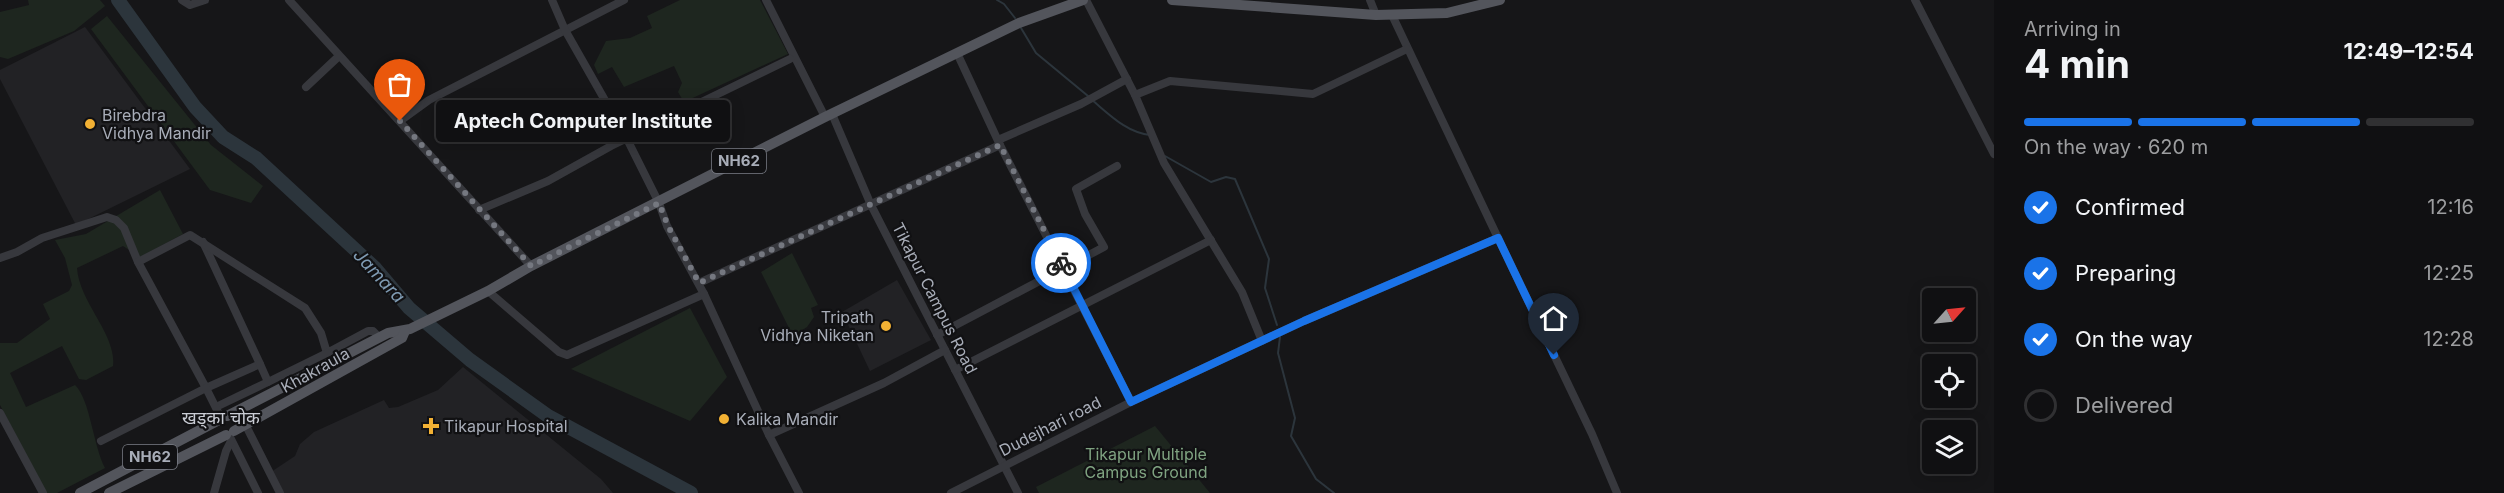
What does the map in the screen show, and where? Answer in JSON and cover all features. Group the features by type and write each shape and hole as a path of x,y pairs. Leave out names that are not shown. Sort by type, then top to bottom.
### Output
{"main road":[{"name":"NH62","path":"407,330 488,291 531,266 659,203 828,115 1024,21 1084,0"},
{"path":"1172,0 1376,15 1447,13 1500,0"},
{"name":"Khakraula","path":"222,418 380,337 398,330 407,330"},
{"name":"Khakraula","path":"230,435 402,338 407,330"},
{"name":"NH62","path":"80,493 222,418"},
{"path":"222,418 235,422 230,435 218,429 222,418"},
{"name":"NH62","path":"109,493 230,435"}],"street":[{"path":"182,0 190,5 205,0"},
{"path":"289,0 531,266"},
{"path":"552,0 565,30 627,140 659,203 668,226 699,283 769,435 799,493"},
{"path":"400,121 429,100 624,0"},
{"name":"Tikapur Campus Road","path":"766,0 828,115 871,205 1018,493"},
{"path":"1084,0 1135,95 1164,163 1242,292 1262,341"},
{"path":"1370,0 1376,15"},
{"path":"1915,0 1994,154"},
{"path":"1392,15 1592,434 1617,493"},
{"path":"1135,95 1170,81 1313,94 1407,49"},
{"path":"957,53 999,142 1131,402"},
{"path":"306,87 339,57"},
{"path":"479,210 548,181 790,59"},
{"path":"699,283 871,205 1081,104 1127,79"},
{"path":"937,334 1104,247 1085,214 1076,189 1117,166"},
{"path":"0,258 17,252 42,238 107,218 116,220 124,228 138,262 222,418"},
{"path":"138,262 190,235 305,308 321,333 327,353"},
{"name":"Dudejhari road","path":"951,493 1131,402 1262,341 1498,238"},
{"path":"955,370 1082,303 1211,240"},
{"path":"203,242 268,382"},
{"path":"488,291 559,352 567,355 704,294"},
{"path":"216,407 368,331 373,330 380,337"},
{"path":"769,435 884,383 945,350"},
{"path":"101,441 206,388 260,364"},
{"path":"238,410 280,493"},
{"path":"0,413 43,493"},
{"path":"214,493 230,435"},
{"path":"230,435 258,493"}],"shaded area":[{"name":"Birebdra Vidhya Mandir","path":"85,27 190,169 76,225 0,79 0,70"},
{"name":"Tripath Vidhya Niketan","path":"897,280 931,340 870,371 842,312"},
{"name":"Tikapur Hospital","path":"463,367 601,479 613,493 282,493 271,472 295,456 300,444 314,432 384,400 389,408 398,407 438,390"}],"green space":[{"path":"28,0 100,0 105,6 74,31 8,59 0,57 0,12 29,5"},
{"path":"680,0 760,0 788,54 684,102 678,92 682,83 674,66 624,87 612,67 598,74 594,65 606,41 630,38 652,28 647,16"},
{"path":"107,16 211,145 263,186 251,203 210,190 91,29"},
{"path":"160,190 183,234 140,257 123,246 77,268 84,293 109,342 113,354 113,366 86,380 79,379 62,346 10,373 26,407 75,385 88,411 105,468 57,493 47,493 0,405 0,343 17,343 50,319 43,304 69,291 72,285 65,258 55,240 86,234"},
{"path":"792,253 818,305 811,308 814,317 807,327 793,336 761,272"},
{"path":"690,308 727,377 690,421 571,369"},
{"name":"Tikapur Multiple Campus Ground","path":"1155,426 1210,493 1039,493 1036,487"}],"waterway":[{"name":"Jamara","path":"118,0 195,107 223,137 256,158 375,268 409,308 470,360 548,416 691,493"},
{"path":"997,0 1004,4 1015,18"},
{"path":"1021,28 1036,53 1088,96"},
{"path":"1092,100 1126,127 1150,135"},
{"path":"1165,156 1211,182 1226,177 1235,179 1269,259 1265,288 1277,325"},
{"path":"1280,337 1278,353 1295,418 1291,436 1316,479 1334,493"}],"way so far":[{"path":"400,121 531,266 659,203 668,226 699,283 794,242 1000,145 1061,263"}],"place":[{"name":"Aptech Computer Institute","path":"400,121"},
{"name":"Birebdra Vidhya Mandir","path":"90,124"},
{"name":"Tripath Vidhya Niketan","path":"886,326"},
{"name":"Kalika Mandir","path":"724,419"},
{"name":"Tikapur Hospital","path":"431,426"}],"district":[{"name":"खड्का चोक","path":"221,418"}],"route":[{"path":"1061,263 1131,402 1304,321 1498,238 1554,355"}]}
